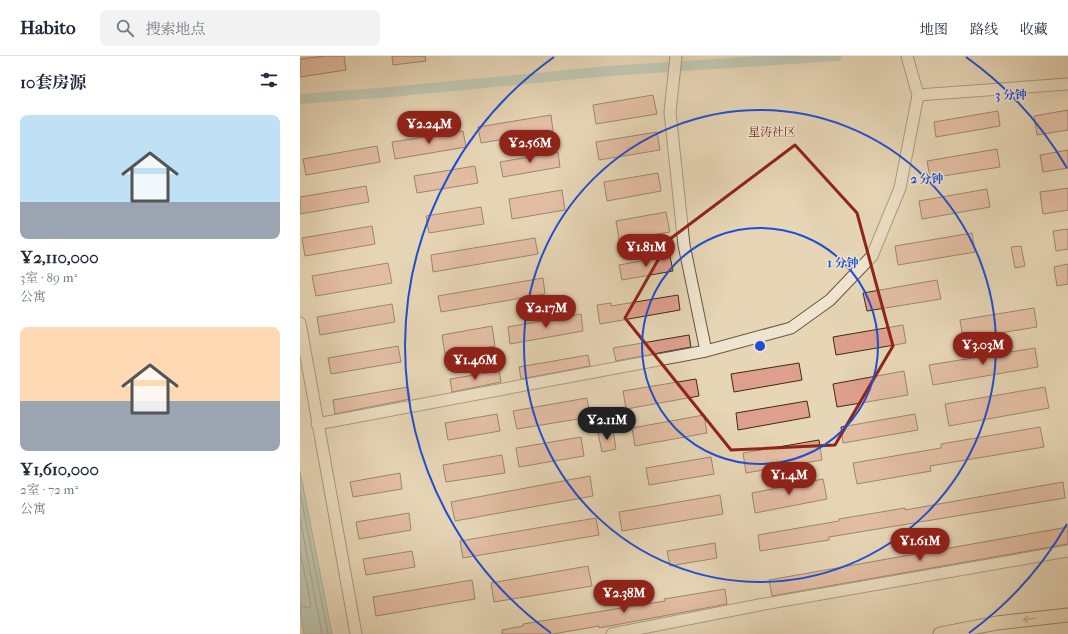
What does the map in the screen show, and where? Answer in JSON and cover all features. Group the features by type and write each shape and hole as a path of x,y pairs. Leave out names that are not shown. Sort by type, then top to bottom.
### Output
{"main road":[{"path":"940,634 997,623 1068,615"}],"street":[{"path":"676,56 670,112 684,245 706,352"},
{"path":"317,424 706,352 791,328 830,300 872,256 900,188 918,95 907,56"},
{"path":"918,95 1068,84"},
{"path":"300,323 356,634"},
{"path":"612,634 758,605 1068,551"}],"highlighted area":[{"path":"795,145 857,213 893,346 835,445 731,450 625,318 670,239"}],"water":[{"path":"300,471 332,634 304,634 300,611"}],"building":[{"path":"325,56 344,56 346,70 300,77 300,59"},
{"path":"392,56 425,56 426,61 393,65"},
{"path":"653,95 657,114 596,124 593,105"},
{"path":"1068,110 1068,130 1037,135 1034,116"},
{"path":"998,111 1000,126 936,137 934,122"},
{"path":"551,115 553,131 481,143 478,127"},
{"path":"463,131 466,147 395,159 392,142"},
{"path":"657,132 660,150 599,160 596,142"},
{"path":"377,146 380,162 306,175 303,159"},
{"path":"997,149 1000,167 930,178 927,161"},
{"path":"1068,150 1068,168 1043,172 1040,155"},
{"path":"558,152 560,167 503,177 500,162"},
{"path":"475,166 478,183 417,193 414,176"},
{"path":"658,173 661,191 607,201 604,182"},
{"path":"366,186 369,202 300,214 300,197"},
{"path":"1068,188 1068,210 1043,214 1040,192"},
{"path":"987,189 990,207 922,219 919,201"},
{"path":"562,190 565,210 512,219 509,199"},
{"path":"481,207 484,224 429,233 426,216"},
{"path":"666,212 670,232 619,240 616,221"},
{"path":"372,226 375,244 305,256 302,238"},
{"path":"1068,229 1068,249 1056,251 1053,231"},
{"path":"972,233 975,252 898,265 895,246"},
{"path":"535,238 538,254 433,272 431,255"},
{"path":"1021,246 1025,266 1015,268 1011,247"},
{"path":"670,256 673,271 622,280 619,265"},
{"path":"388,263 392,283 316,296 312,276"},
{"path":"1068,264 1068,284 1057,286 1054,267"},
{"path":"543,278 545,294 441,312 438,296"},
{"path":"937,280 941,299 867,311 863,293"},
{"path":"678,295 680,310 600,324 597,305 611,303 611,306"},
{"path":"392,304 395,322 320,335 317,317"},
{"path":"1034,308 1037,327 963,339 960,320"},
{"path":"581,314 583,331 510,344 508,327"},
{"path":"903,325 906,343 836,355 833,337"},
{"path":"492,326 495,346 445,354 442,335"},
{"path":"689,335 691,347 616,361 613,348"},
{"path":"398,346 401,362 331,374 328,358"},
{"path":"1035,348 1038,367 933,385 929,365"},
{"path":"588,355 590,366 521,379 519,367"},
{"path":"799,363 802,380 734,392 731,374"},
{"path":"499,371 501,382 452,392 450,379"},
{"path":"904,371 908,395 837,407 833,384"},
{"path":"696,379 699,396 626,409 623,391"},
{"path":"408,387 410,399 335,414 333,400"},
{"path":"1045,387 1049,408 949,426 945,404"},
{"path":"587,398 590,417 517,429 513,411"},
{"path":"807,401 810,417 738,430 736,413"},
{"path":"497,414 500,431 448,440 445,423"},
{"path":"915,414 918,430 843,443 841,427"},
{"path":"704,415 707,433 635,446 632,428"},
{"path":"1040,427 1044,447 930,466 931,471 857,484 853,463 941,448 941,444"},
{"path":"613,430 616,449 602,452 598,433"},
{"path":"581,437 584,456 519,467 516,448"},
{"path":"819,440 822,460 746,473 743,453"},
{"path":"502,455 505,473 446,482 443,465"},
{"path":"711,457 714,474 649,485 646,468"},
{"path":"400,473 402,489 353,497 350,482"},
{"path":"590,476 593,496 455,521 451,502"},
{"path":"823,479 827,499 755,513 752,493"},
{"path":"1063,482 1065,498 829,537 829,540 760,551 758,535 839,521 839,519 905,508 905,510"},
{"path":"720,495 723,514 622,531 619,512"},
{"path":"409,513 411,530 359,539 356,522"},
{"path":"596,518 599,535 463,558 460,541"},
{"path":"1068,527 1068,544 772,596 769,580"},
{"path":"715,543 717,558 670,566 667,551"},
{"path":"412,551 415,567 366,575 363,559"},
{"path":"588,566 592,586 494,602 491,583"},
{"path":"472,580 475,599 376,616 373,597"},
{"path":"725,589 727,604 599,628 599,626 553,634 502,634 502,630 523,626 523,624 665,601 664,599"}],"waterway":[{"path":"300,99 391,92 608,71 837,56"}],"district":[{"name":"星涛社区","path":"772,132"}]}
